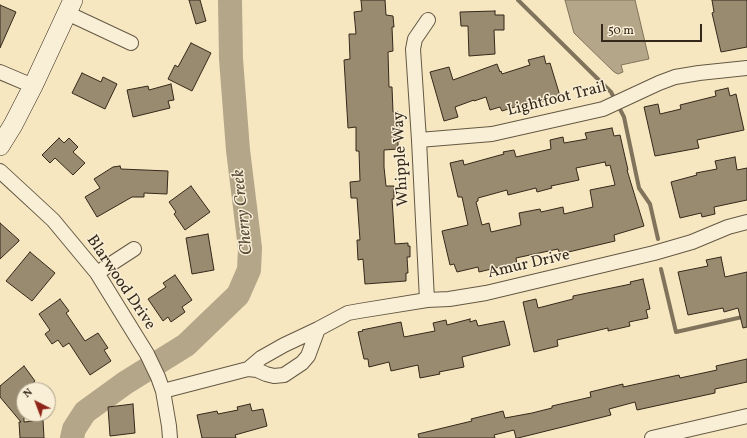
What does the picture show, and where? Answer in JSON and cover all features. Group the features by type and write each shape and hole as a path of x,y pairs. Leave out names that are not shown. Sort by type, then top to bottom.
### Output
{"main road":[{"path":"0,146 13,125 33,86 70,7"}],"street":[{"path":"70,7 131,43"},
{"name":"Whipple Way","path":"427,300 413,49 415,39 428,20"},
{"name":"Lightfoot Trail","path":"419,140 492,134 603,109 659,83 676,77 747,68"},
{"path":"0,72 33,86"},
{"name":"Blarwood Drive","path":"0,171 53,220 97,273 147,354 158,377 163,392 170,438"},
{"name":"Amur Drive","path":"163,392 248,368 261,358 284,345 318,330 348,313 427,300 449,299 486,293 654,253 692,242 734,225 747,222"},
{"path":"97,273 134,249"},
{"path":"248,368 274,376 284,374 302,363 308,356 318,330"},
{"path":"652,438 747,416"}],"shaded area":[{"path":"565,0 635,0 649,59 621,65 623,72 618,74 614,72 574,33"}],"building":[{"path":"189,0 200,0 206,21 196,24"},
{"path":"361,0 385,0 386,15 393,16 393,51 388,52 389,87 392,87 393,112 398,112 399,115 400,141 398,141 398,149 384,150 384,167 386,186 394,186 394,199 392,199 395,244 408,243 408,246 410,246 410,257 407,257 408,273 406,273 406,281 365,284 363,259 358,260 357,240 360,240 357,198 351,198 350,182 360,181 359,151 356,151 356,127 348,128 344,60 350,59 349,34 356,34 354,12 362,11"},
{"path":"712,0 747,0 747,47 721,52 712,13 714,12"},
{"path":"0,5 16,12 0,48"},
{"path":"495,11 495,15 504,15 504,30 494,30 495,54 469,56 468,26 461,26 460,12"},
{"path":"191,43 211,53 192,91 168,79 175,65 178,67"},
{"path":"544,56 546,64 550,63 560,96 522,108 521,105 502,111 500,107 490,110 486,97 455,107 458,117 444,121 430,72 449,67 453,80 497,64 502,74 530,65 528,60"},
{"path":"82,73 101,82 103,77 117,84 105,109 72,93"},
{"path":"171,84 174,100 168,101 170,108 133,117 127,90 148,86 149,90"},
{"path":"728,88 730,96 736,94 744,130 697,140 699,148 655,156 644,107 658,104 660,114 681,109 680,105 716,96 715,91"},
{"path":"612,128 614,136 620,135 627,170 644,226 614,235 615,241 560,254 558,249 516,258 517,265 505,268 504,266 479,272 478,267 457,272 454,264 450,265 442,231 468,225 462,197 458,197 450,163 463,160 464,165 504,154 503,152 514,150 516,157 551,149 550,140 563,137 564,143 587,139 585,133","holes":["605,162 606,166 610,165 615,185 590,190 593,207 564,214 563,207 541,212 540,209 519,213 521,225 491,232 489,223 482,225 476,202 478,201 478,198 507,190 508,195 536,188 537,192 552,188 551,186 579,180 576,168"]},
{"path":"59,138 64,143 69,138 78,147 73,152 85,163 73,175 55,158 50,163 42,155"},
{"path":"735,157 737,170 747,168 747,200 714,207 715,214 702,217 701,213 680,218 671,182 697,175 696,173 717,169 715,161"},
{"path":"120,166 121,169 168,171 167,194 144,193 144,197 132,197 97,217 85,197 100,188 94,179 113,167"},
{"path":"191,186 210,212 185,230 174,214 176,212 169,202"},
{"path":"0,223 19,241 0,259"},
{"path":"208,234 214,270 192,274 186,238"},
{"path":"30,252 55,273 32,301 6,281"},
{"path":"721,257 725,277 747,272 747,327 743,328 738,308 724,312 723,308 688,315 678,272 708,266 706,260"},
{"path":"175,275 192,300 182,307 185,312 171,322 168,317 163,321 148,299 166,287 163,283"},
{"path":"643,279 650,309 646,310 648,318 629,322 630,326 608,331 608,328 557,340 558,346 534,352 523,302 536,299 538,308 573,299 573,296 631,284 630,282"},
{"path":"60,299 69,311 66,313 85,341 98,333 108,348 104,350 111,361 90,375 69,343 63,347 58,340 52,344 45,334 50,330 39,314"},
{"path":"470,319 470,322 476,320 478,326 504,321 510,345 462,357 464,367 439,372 440,374 420,378 418,365 391,371 389,362 369,367 368,359 364,359 358,332 363,331 362,330 401,322 404,337 435,331 433,323 446,320 447,325"},
{"path":"747,359 747,382 715,389 715,393 637,410 635,402 609,409 611,415 518,438 516,438 514,430 494,435 495,438 419,438 418,434 472,421 471,419 503,411 505,418 532,413 552,408 552,406 591,397 590,392 623,384 623,387 679,375 680,378 717,370 716,366"},
{"path":"24,366 35,381 16,382 16,416 0,397 0,386"},
{"path":"133,404 135,433 110,436 108,407"},
{"path":"250,404 252,411 263,409 267,426 235,435 236,438 202,438 197,415 217,411 218,414 238,410 237,407"},
{"path":"19,422 43,422 44,438 20,438"}],"waterway":[{"name":"Cherry Creek","path":"72,438 74,429 85,412 125,383 186,345 238,295 249,270 250,248 238,150 231,59 230,0"},
{"path":"518,0 611,92 624,117 639,188 650,204 658,239"},
{"path":"661,269 676,332 747,316"}]}
